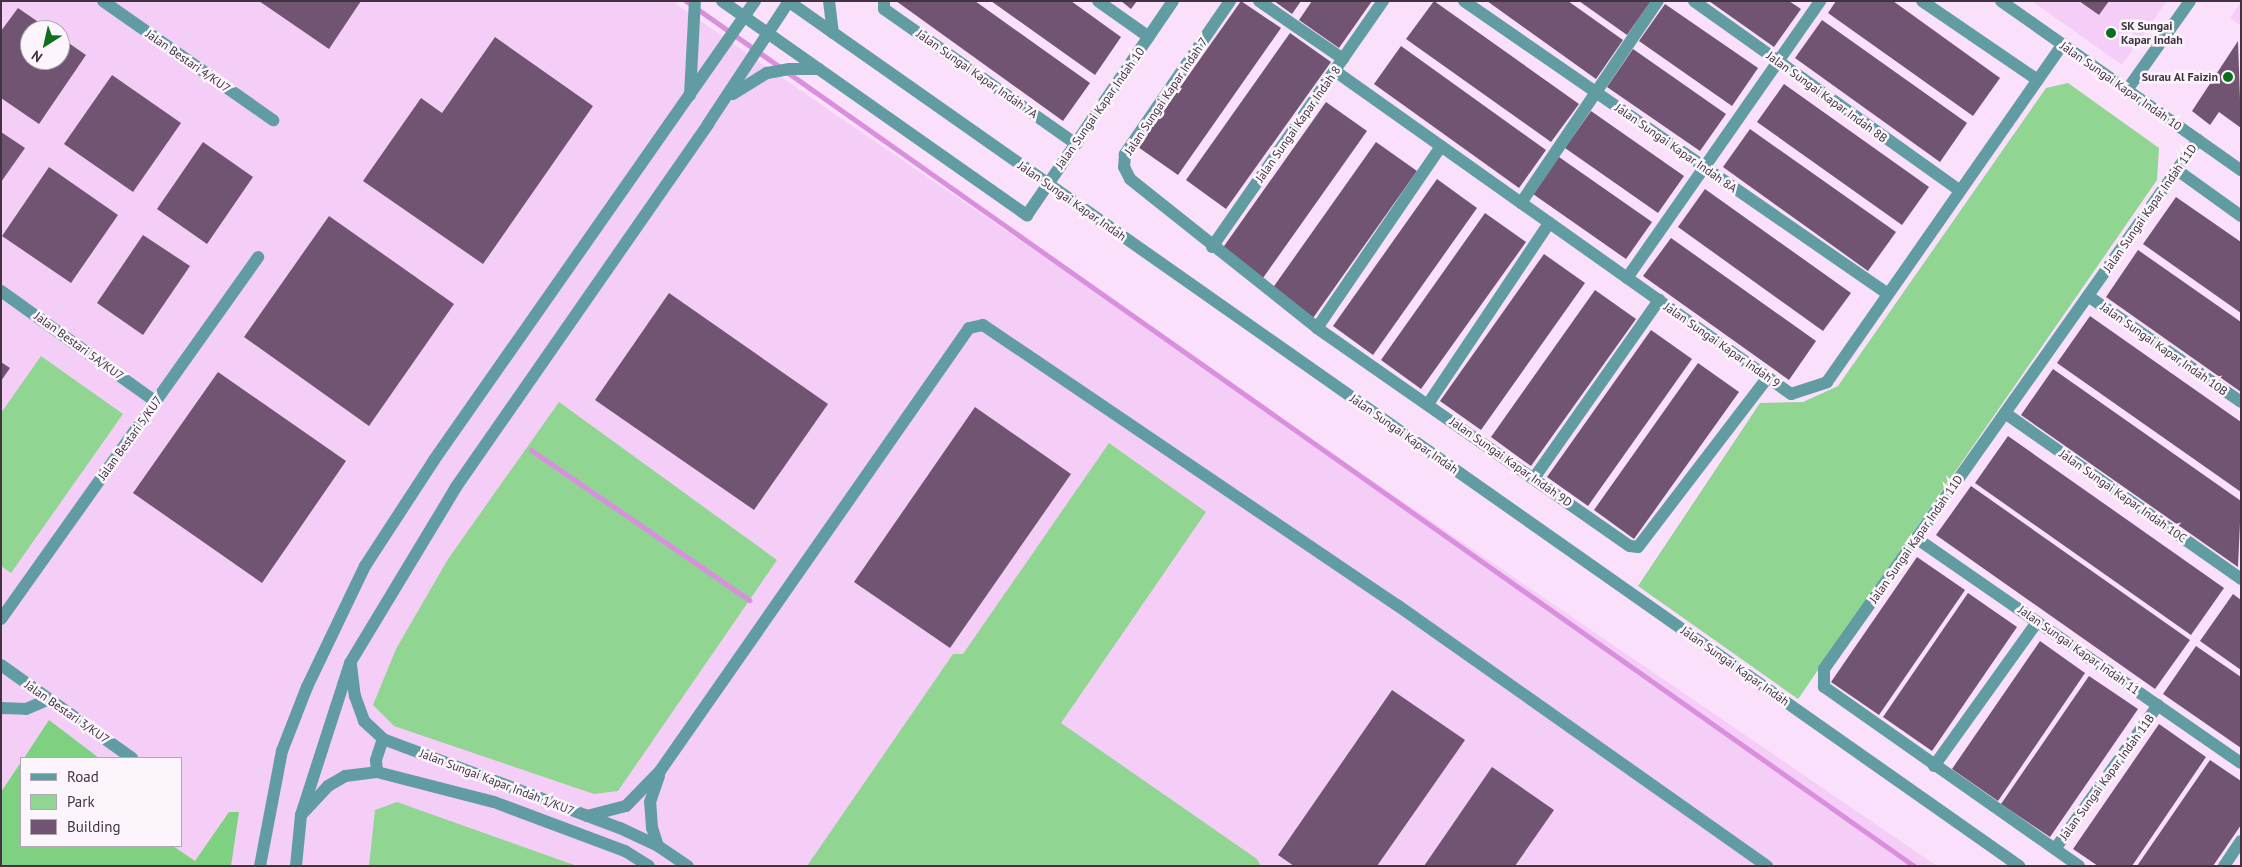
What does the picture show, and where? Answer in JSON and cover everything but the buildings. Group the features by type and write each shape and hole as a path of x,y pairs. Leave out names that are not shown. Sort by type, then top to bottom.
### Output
{"street":[{"name":"Jalan Bestari 4/KU7","path":"103,1 273,120"},
{"path":"690,96 695,1"},
{"path":"722,1 742,23 819,69"},
{"path":"260,866 282,751 307,687 365,566 434,460 742,23 755,1"},
{"path":"296,866 301,815 350,663 456,487 746,67 789,1"},
{"name":"Jalan Sungai Kapar Indah","path":"789,1 2019,866"},
{"path":"829,1 833,33"},
{"name":"Jalan Sungai Kapar Indah 7A","path":"884,1 884,9 1076,144"},
{"path":"1098,1 1149,37"},
{"name":"Jalan Sungai Kapar Indah 10","path":"819,69 1027,215 1173,1"},
{"name":"Jalan Sungai Kapar Indah 7","path":"1212,247 1130,179 1124,167 1125,154 1230,1"},
{"path":"1259,1 1343,59"},
{"name":"Jalan Sungai Kapar Indah 8","path":"1212,247 1383,1"},
{"name":"Jalan Sungai Kapar Indah 8A","path":"1464,1 1888,294"},
{"path":"1521,203 1598,93 1658,1"},
{"name":"Jalan Sungai Kapar Indah 8B","path":"1694,1 1960,192"},
{"path":"1627,278 1702,166 1820,1"},
{"path":"1922,1 2038,80"},
{"name":"Jalan Sungai Kapar Indah 10","path":"2002,1 2241,170"},
{"path":"2127,90 2190,1"},
{"name":"Jalan Sungai Kapar Indah 9","path":"1335,71 1791,394 1827,382 2062,44"},
{"path":"722,102 745,84 767,74 790,69 819,69"},
{"name":"Jalan Sungai Kapar Indah 11D","path":"2079,866 1824,687 1824,669 2198,140"},
{"path":"1317,328 1441,146"},
{"path":"2177,170 2241,216"},
{"path":"1428,404 1549,222"},
{"name":"Jalan Sungai Kapar Indah 9D","path":"1212,247 1317,328 1630,546 1638,547 1768,377"},
{"name":"Jalan Bestari 5/KU7","path":"1,618 258,257"},
{"name":"Jalan Bestari 5A/KU7","path":"1,291 156,402"},
{"name":"Jalan Sungai Kapar Indah 10B","path":"2088,296 2241,402"},
{"path":"1534,478 1659,300"},
{"path":"587,816 626,806 660,771 969,328 983,325 1397,605 1767,866"},
{"name":"Jalan Sungai Kapar Indah 10C","path":"2005,413 2241,580"},
{"name":"Jalan Sungai Kapar Indah 11","path":"1916,538 2241,763"},
{"path":"1934,766 2037,622"},
{"name":"Jalan Sungai Kapar Indah 1/KU7","path":"350,663 355,696 364,721 383,739 587,816 658,846 688,866"},
{"name":"Jalan Bestari 3/KU7","path":"1,665 131,757"},
{"path":"1,708 26,709 49,699"},
{"name":"Jalan Sungai Kapar Indah 11B","path":"2055,849 2158,705"},
{"path":"377,772 376,760 383,739"},
{"path":"658,846 652,828 650,802 660,771"},
{"name":"Jalan Sungai Kapar Indah 1/KU7","path":"301,815 328,786 344,776 377,772 494,802 625,851 649,866"},
{"path":"2224,866 2241,841"}],"shaded area":[{"path":"1,1 677,1 676,4 1937,866 1,866"},
{"name":"SK Sungai Kapar Indah","path":"2032,1 2167,1 2122,65"},
{"path":"2241,2 2241,26 2230,18"}],"green space":[{"path":"2068,83 2159,148 2157,180 1798,699 1638,586 1760,403 1803,402 1838,386 2046,88"},
{"path":"41,356 123,414 11,573 1,566 1,413"},
{"path":"559,402 777,560 618,791 594,794 394,726 373,705 396,649 448,559"},
{"path":"1109,443 1206,512 1061,723 1257,859 1261,866 807,866 953,654 963,654"},
{"path":"49,720 98,757 25,757"},
{"path":"20,764 20,847 174,847 195,861 229,812 239,812 231,866 1,866 1,792"},
{"path":"397,802 577,866 369,866 375,810"}],"waterway":[{"path":"686,1 1914,866"},
{"path":"531,450 749,600"}],"place":[{"name":"SK Sungai Kapar Indah","path":"2111,33"},
{"name":"Surau Al Faizin","path":"2228,77"}]}
